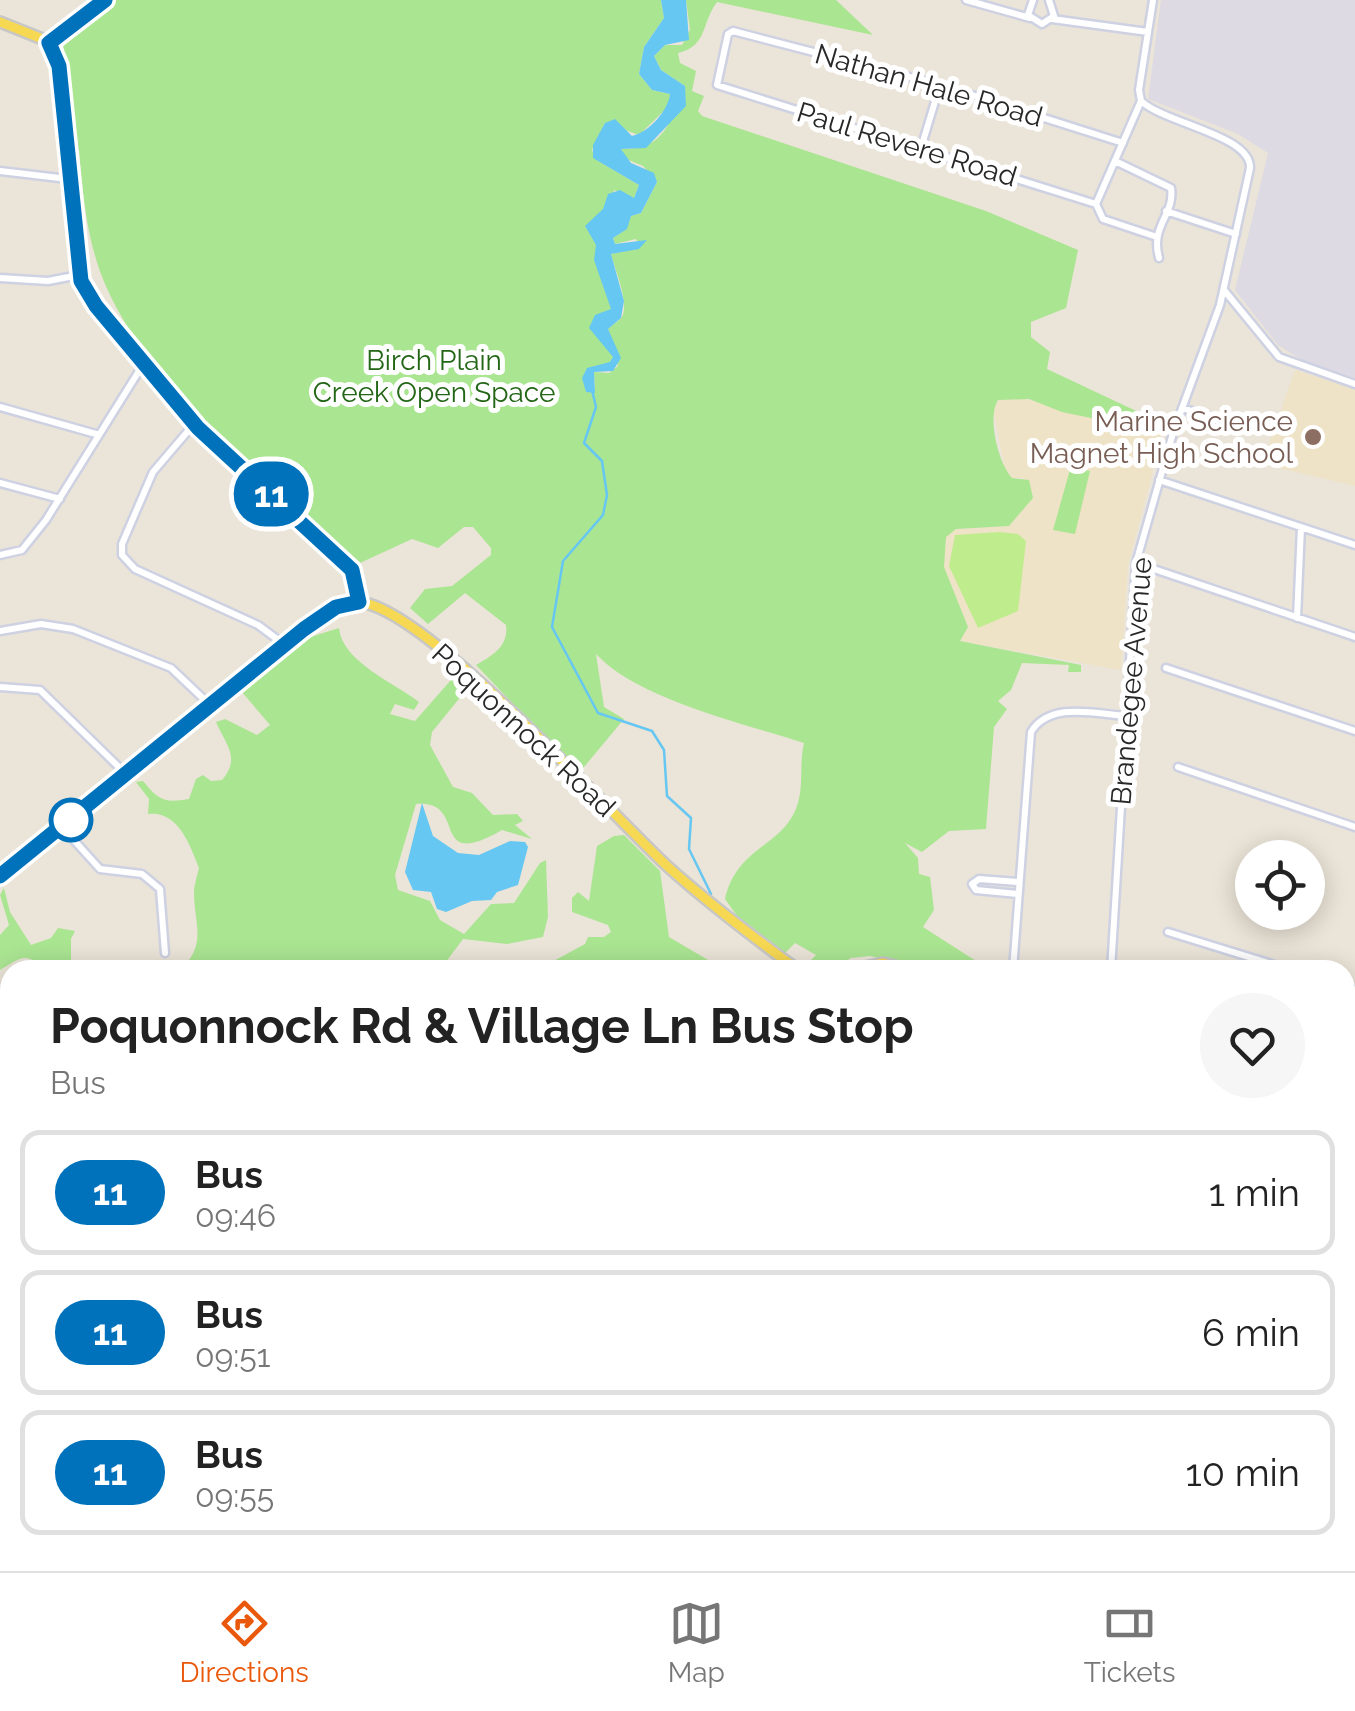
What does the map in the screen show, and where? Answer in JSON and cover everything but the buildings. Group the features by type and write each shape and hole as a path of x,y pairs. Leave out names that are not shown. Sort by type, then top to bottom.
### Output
{"main road":[{"path":"49,43 105,0"},
{"path":"0,22 49,43 59,66 79,275 94,304 194,424 352,570 359,602"},
{"name":"Poquonnock Road","path":"359,602 387,611 464,668 666,864 786,960"}],"street":[{"path":"966,0 1042,24 1052,18 1148,32"},
{"path":"1014,14 1028,8 1033,0"},
{"path":"1050,0 1052,18"},
{"path":"1096,204 1141,101 1153,0"},
{"path":"1028,8 1030,18"},
{"name":"Nathan Hale Road","path":"717,85 728,34 734,31 940,85 1123,143"},
{"name":"Paul Revere Road","path":"717,85 1096,204 1103,219 1154,236"},
{"path":"921,148 940,85"},
{"name":"Brandegee Avenue","path":"1112,960 1136,564 1159,480 1224,288 1250,168 1248,153 1141,101"},
{"path":"1115,162 1171,188 1154,236 1159,258"},
{"path":"0,172 69,179"},
{"path":"1166,211 1236,234"},
{"path":"0,278 48,281 79,275"},
{"path":"1224,288 1279,357 1355,384"},
{"path":"0,555 13,555 34,535 144,363"},
{"path":"0,407 96,434"},
{"path":"1182,408 1241,426"},
{"path":"194,424 153,472 122,544 122,554 135,569 258,625 285,645"},
{"path":"1159,480 1355,545"},
{"path":"0,483 60,499"},
{"path":"1297,618 1301,527"},
{"path":"1136,564 1355,637"},
{"path":"0,876 285,645 331,610 359,602"},
{"path":"0,631 41,624 73,629 171,668 210,705"},
{"path":"1166,668 1355,731"},
{"path":"0,687 40,690 126,774"},
{"path":"1014,960 1027,743 1033,728 1057,713 1126,716"},
{"path":"1178,767 1354,827 1355,818"},
{"path":"62,827 100,868 142,874 160,889 165,953"},
{"path":"1018,882 977,879 972,884 976,890 1018,894"},
{"path":"1168,932 1259,960"}],"shaded area":[{"path":"1161,0 1355,0 1355,378 1305,362 1278,345 1235,290 1268,153 1238,134 1148,99"},
{"name":"Marine Science Magnet High School","path":"1295,370 1355,389 1355,486 1262,464"},
{"path":"1016,397 1163,433 1128,565 1121,670 960,641 968,627 944,567 946,537 956,529 1009,526 1019,513 1024,478 1012,478 1005,469 993,409 998,400"}],"green space":[{"name":"Birch Plain Creek Open Space","path":"114,0 661,0 664,18 644,47 639,74 652,90 670,94 669,106 639,135 605,123 592,150 597,160 639,185 634,198 614,190 605,240 618,302 604,324 615,357 608,329 621,318 624,305 611,254 640,248 636,239 615,244 613,238 626,229 631,216 641,213 657,182 643,166 626,159 621,149 647,145 656,139 674,112 685,86 661,70 654,56 665,45 682,45 690,30 686,0 836,0 873,35 717,2 699,39 688,50 678,53 680,63 696,71 692,91 704,96 698,111 702,116 986,211 1078,250 1066,308 1031,322 1031,337 1050,352 1047,369 1168,426 1163,433 1062,412 1029,399 998,400 994,428 999,451 1012,478 1029,480 1033,498 1009,526 956,529 946,537 944,567 968,627 960,641 1081,665 1081,672 1068,672 1069,665 1022,663 1011,690 998,701 1007,709 994,727 986,829 949,831 922,852 905,843 918,858 919,874 930,877 934,910 923,927 974,960 887,960 870,956 811,960 816,955 795,943 784,954 740,920 725,899 739,868 790,820 799,799 804,743 664,697 614,670 596,654 604,707 624,719 579,773 476,665 502,645 506,625 465,593 428,624 410,608 425,589 452,586 491,555 491,548 473,527 464,527 438,548 412,539 360,563 218,435 152,361 125,323 105,284 90,235 79,150 72,150 63,40","holes":["617,361 618,366 609,373 594,372 595,392 588,372"]},
{"path":"1071,466 1090,471 1075,534 1053,530"},
{"path":"1018,534 1026,541 1018,611 978,628 949,566 955,535"},
{"path":"339,628 342,640 359,661 419,702 414,710 395,704 390,714 415,721 458,672 471,684 432,732 430,745 453,787 472,793 493,815 517,814 523,821 515,825 532,839 502,830 465,843 456,839 442,812 432,805 416,804 395,875 398,890 430,901 440,920 464,934 491,904 514,903 540,863 546,860 548,917 543,937 507,944 463,939 447,960 188,960 197,941 194,893 199,868 175,823 158,814 148,814 149,799 136,782 143,781 158,797 174,801 189,799 196,779 203,775 211,781 222,780 231,758 216,722 225,719 257,735 270,725 242,692 304,639"},
{"path":"624,835 660,871 669,937 708,960 555,960 585,944 588,937 604,937 611,932 608,925 572,912 572,898 578,892 589,901 597,846"},
{"path":"4,888 10,912 31,945 51,938 58,928 75,931 71,960 0,960 0,935 9,925 0,895"}],"water":[{"path":"661,0 686,0 689,40 665,45 654,56 661,70 685,86 686,106 646,148 621,149 631,163 654,173 657,182 641,213 631,216 627,229 613,238 615,244 647,240 639,249 611,254 624,301 621,318 608,329 621,358 613,371 594,372 595,393 586,392 582,378 587,368 610,362 613,357 589,328 595,315 611,309 594,260 596,245 585,226 603,209 608,194 620,190 634,198 639,185 593,158 593,145 605,123 615,119 632,136 651,125 666,107 670,94 652,90 639,74 644,47 664,18"},
{"path":"422,803 433,836 458,853 479,855 510,841 525,842 528,847 518,885 497,892 491,900 472,901 446,912 437,909 431,892 413,890 405,872"}],"waterway":[{"path":"592,390 596,407 584,443 602,461 607,495 603,515 563,561 552,627 598,713 652,731 664,750 667,796 691,818 689,849 711,894"}],"bus line":[{"name":"11","path":"0,876 304,629 336,607 359,602 358,580 352,570 198,428 96,306 81,281 59,66 49,43 105,0"}],"place":[{"name":"Marine Science Magnet High School","path":"1313,437"}]}
